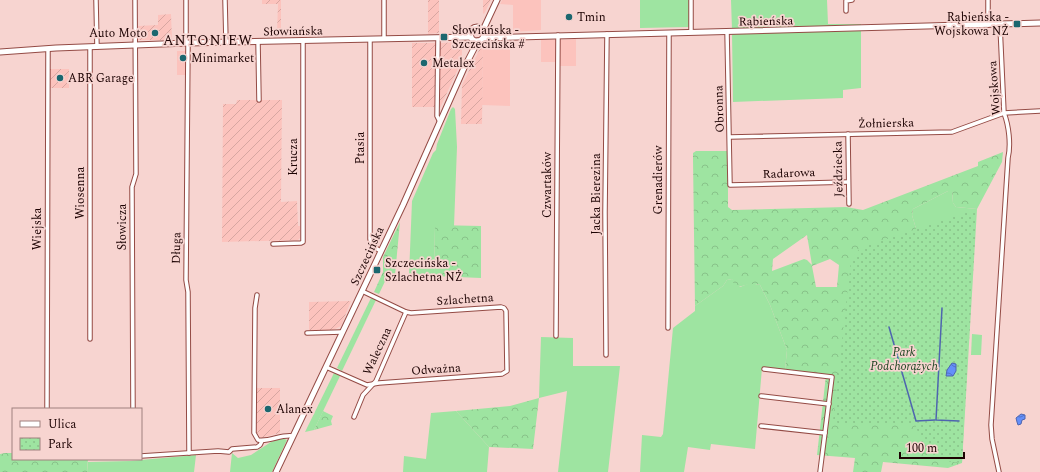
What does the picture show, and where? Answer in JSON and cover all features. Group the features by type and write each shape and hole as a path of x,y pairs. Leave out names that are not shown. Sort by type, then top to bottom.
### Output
{"street":[{"path":"96,0 96,47"},
{"name":"Słowicza","path":"133,408 132,187 136,174 135,0"},
{"name":"Długa","path":"186,0 186,280 188,292 189,453"},
{"path":"226,0 226,42"},
{"path":"384,0 384,39"},
{"path":"472,38 482,32 497,0"},
{"path":"691,0 691,32"},
{"path":"846,12 846,1 852,0"},
{"path":"988,0 988,25"},
{"name":"Rąbieńska","path":"482,32 492,36 558,35 1040,23"},
{"name":"Wojskowa","path":"999,472 992,439 991,425 1008,158 1010,149 1004,113 1000,25"},
{"path":"472,38 473,28 482,32"},
{"name":"Obronna","path":"727,31 730,185"},
{"name":"Grenadierów","path":"668,33 668,328"},
{"name":"Jacka Bierezina","path":"606,355 605,212 607,34"},
{"name":"Czwartaków","path":"556,336 558,35"},
{"path":"438,38 436,116 440,122"},
{"name":"Słowiańska","path":"0,52 187,43 472,38"},
{"name":"Szczecińska","path":"276,472 381,251 474,48 472,38"},
{"name":"Ptasia","path":"370,39 370,239 374,248 381,251"},
{"name":"Krucza","path":"273,244 303,242 303,41"},
{"path":"258,42 259,100"},
{"name":"Wiosenna","path":"90,47 90,339"},
{"name":"Wiejska","path":"47,408 48,49"},
{"name":"Żołnierska","path":"730,137 952,132 1004,113 1040,111"},
{"name":"Jeździecka","path":"848,134 849,204"},
{"name":"Radarowa","path":"730,185 848,182"},
{"name":"Szlachetna","path":"362,291 406,312 414,313 501,307 506,309 507,371 502,374"},
{"path":"256,294 254,433 258,440 262,441"},
{"name":"Waleczna","path":"354,418 363,395 376,381 406,312"},
{"path":"307,333 342,332"},
{"path":"326,367 364,384 372,385"},
{"path":"764,369 832,378 820,472"},
{"name":"Odważna","path":"372,385 379,383 502,374"},
{"path":"761,396 829,404"},
{"path":"762,426 825,433"},
{"path":"142,456 218,451 229,452 232,449 257,447 262,441 285,435 293,436"}],"shaded area":[{"path":"262,0 281,0 281,33 277,33 278,4 262,4"},
{"path":"428,0 439,0 439,33 428,34"},
{"path":"483,0 491,0 484,14 483,13"},
{"path":"502,0 541,0 541,30 513,32 513,5 500,4"},
{"name":"Auto Moto","path":"171,14 172,40 138,40 138,26 158,25 158,15"},
{"path":"576,39 576,66 559,66 560,40"},
{"path":"541,40 556,40 556,62 541,62"},
{"path":"510,41 510,106 482,105 483,42"},
{"name":"Metalex","path":"462,42 462,60 440,108 438,108 439,43"},
{"path":"483,42 482,124 461,124 462,85"},
{"name":"Metalex","path":"412,43 436,43 435,107 412,107"},
{"path":"177,51 186,51 186,75 177,75"},
{"name":"ABR Garage","path":"50,69 69,69 69,88 50,88"},
{"path":"237,100 282,100 281,202 297,201 298,226 300,226 300,238 298,240 222,242 223,104 236,104"},
{"path":"351,301 341,326 333,330 309,330 309,302"},
{"name":"Alanex","path":"257,388 280,388 280,433 261,438 256,431"}],"green space":[{"path":"640,0 690,0 689,27 640,28"},
{"path":"731,0 827,0 828,24 861,24 861,27 732,30"},
{"path":"861,31 861,88 843,90 843,98 733,102 732,33"},
{"path":"453,107 455,109 457,147 454,226 435,226 434,276 409,275 412,201 433,153 436,150 437,144"},
{"path":"696,151 728,151 728,207 732,210 846,207 863,210 978,166 978,162 1003,152 1002,162 977,209 956,207 953,203 952,191 948,191 913,209 912,215 917,232 969,314 962,463 948,468 883,462 881,472 853,472 855,458 817,455 826,375 785,370 787,350 770,305 760,285 749,284 735,287 732,279 727,280 723,286 695,306 693,153","holes":["807,235 812,265 804,259 772,271 773,259","830,259 839,265 837,287 816,287 812,266"]},
{"path":"948,191 952,191 953,203 956,207 977,209 917,232 912,215 913,209"},
{"name":"Park Podchorążych","path":"977,209 962,463 927,459 915,424 841,425 833,420 851,260 860,248"},
{"path":"400,222 395,275 388,275 379,294 374,292 383,272 383,257"},
{"path":"435,225 481,226 481,278 434,276"},
{"path":"732,279 740,287 750,283 760,285 770,305 787,350 785,370 762,368 755,449 711,444 710,450 688,447 684,472 640,472 642,435 661,437 663,434 673,328 695,311 695,306 723,286 727,280"},
{"path":"371,298 376,300 342,371 337,368"},
{"path":"972,334 982,335 981,355 971,355"},
{"path":"541,337 573,338 573,366 620,366 608,472 558,472 567,391 539,398"},
{"path":"334,373 340,376 314,430 305,432"},
{"path":"539,398 533,449 489,447 456,411 510,406"},
{"path":"323,411 333,416 331,421 332,425 314,430"},
{"path":"456,411 489,447 487,472 403,472 404,456 426,459 431,413"},
{"path":"282,438 287,440 272,472 230,472 232,453 238,458 251,455 271,442"},
{"path":"12,453 12,460 88,460 87,472 0,472 0,454"},
{"path":"196,455 194,472 87,472 88,462 142,460"}],"water":[{"path":"952,363 956,364 956,371 953,376 946,376 947,370"},
{"path":"1021,414 1025,415 1025,419 1018,425 1016,418"}],"waterway":[{"path":"942,308 936,420 959,421"},
{"path":"889,327 916,421 935,420"}],"place":[{"name":"Tmin","path":"569,17"},
{"name":"Rąbieńska - Wojskowa NŻ","path":"1017,24"},
{"name":"Auto Moto","path":"155,33"},
{"name":"Słowiańska - Szczecińska #","path":"444,37"},
{"name":"Minimarket","path":"183,58"},
{"name":"Metalex","path":"424,63"},
{"name":"ABR Garage","path":"60,78"},
{"name":"Szczecińska - Szlachetna NŻ","path":"377,270"},
{"name":"Alanex","path":"268,409"}],"district":[{"name":"ANTONIEW","path":"208,40"}]}
